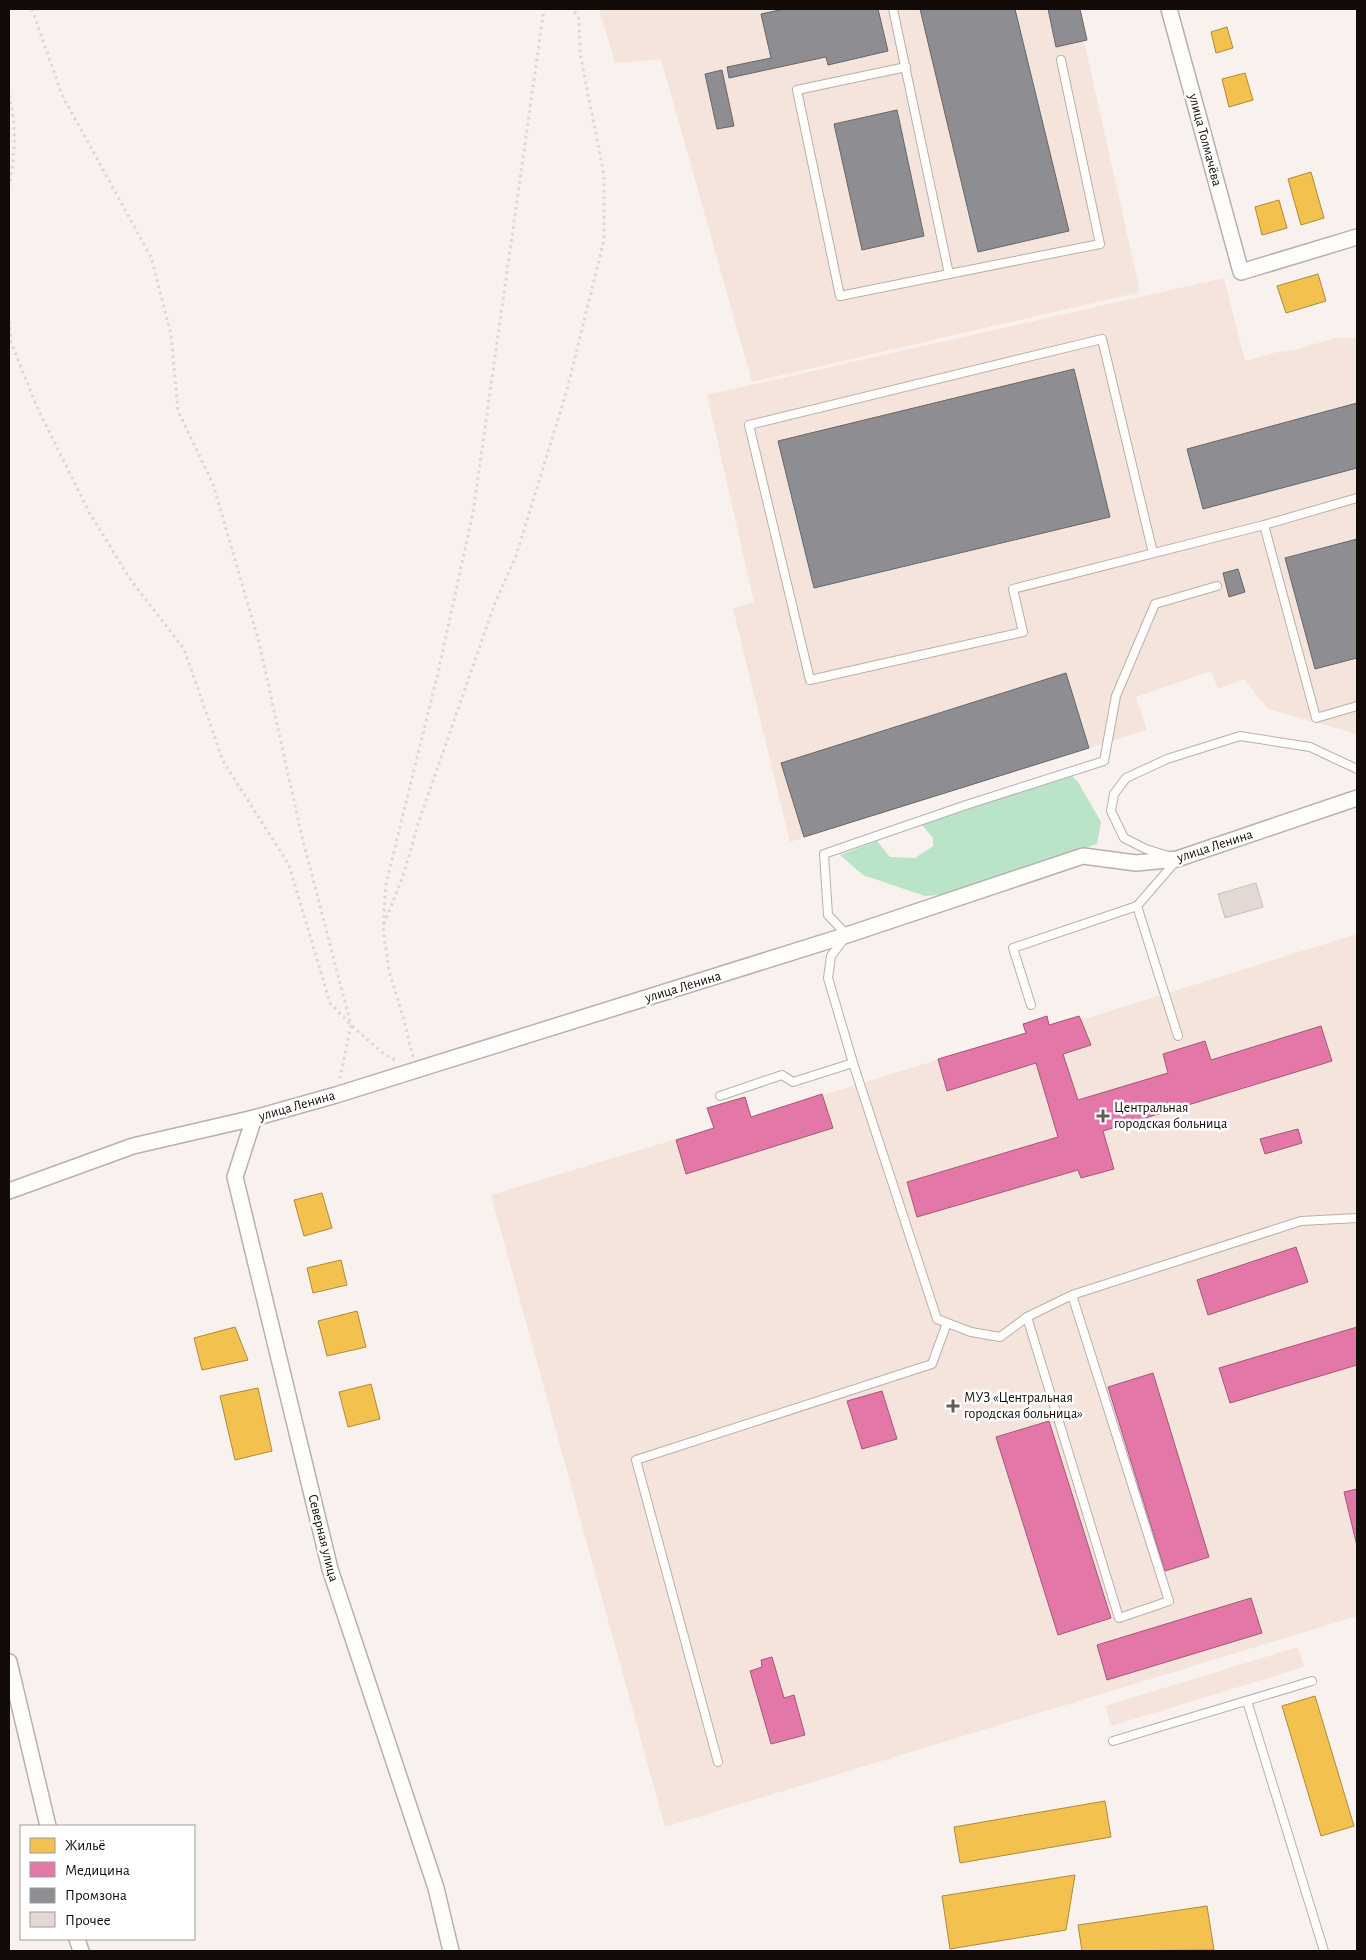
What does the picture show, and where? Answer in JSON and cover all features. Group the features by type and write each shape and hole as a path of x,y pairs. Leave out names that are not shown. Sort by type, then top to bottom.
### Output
{"street":[{"name":"улица Толмачёва","path":"1169,9 1241,272 1357,237"},
{"name":"улица Ленина","path":"9,1190 133,1146 254,1118 413,1072 847,935 1083,856 1136,863 1177,859 1357,798"},
{"name":"Северная улица","path":"254,1118 235,1177 330,1569 436,1888 451,1951"},
{"path":"9,1662 48,1825"}],"lane":[{"path":"893,9 949,274"},
{"path":"906,67 797,90 840,296 1100,244 1061,60"},
{"path":"1153,553 1102,339 749,425 810,680 1023,632 1013,589 1264,525 1357,498"},
{"path":"1264,525 1316,718 1357,706"},
{"path":"1217,586 1154,604 1116,696 1104,761 966,805 824,854 828,915 847,935 831,956 828,978 853,1063 937,1319 971,1332 1000,1337 1028,1317 1072,1295 1301,1221 1357,1218"},
{"path":"1031,1005 1013,948 1137,906 1177,859 1146,849 1124,838 1111,811 1114,794 1126,778 1167,759 1240,736 1310,747 1357,769"},
{"path":"1137,906 1178,1036"},
{"path":"720,1096 782,1075 793,1082 853,1063"},
{"path":"1028,1317 1119,1618 1169,1601 1072,1295"},
{"path":"718,1762 636,1460 932,1364 947,1323"},
{"path":"1113,1741 1312,1681"},
{"path":"1247,1702 1324,1951"}],"path":[{"path":"32,9 62,95 151,257 171,334 178,411 213,484 256,633 301,833 351,1026 336,1095"},
{"path":"413,1072 413,1058 404,1020 389,971 383,928 386,884 438,677 473,513 544,9"},
{"path":"383,928 403,876 419,821 495,603 516,556 567,390 604,240 604,174 580,53 578,19 573,9"},
{"path":"9,96 14,118 14,161 9,187"},
{"path":"9,321 12,342 37,407 89,512 130,579 184,649 223,761 289,866 330,1003 351,1026 384,1054 413,1072"}],"shaded area":[{"path":"599,9 1048,9 1056,47 1084,41 1140,292 752,382 661,59 615,63"},
{"path":"1224,278 1245,361 1277,352 1299,349 1335,338 1357,338 1357,734 1268,709 1244,679 1218,689 1211,671 1136,697 1147,730 790,842 733,608 754,602 707,395"},
{"name":"МУЗ «Центральная городская больница»","path":"1357,934 1357,1616 665,1827 491,1195 713,1128 707,1108 745,1097 751,1117 1025,1033 1023,1024 1047,1016 1050,1025 1079,1016 1081,1020"},
{"path":"1298,1647 1304,1667 1111,1726 1105,1706"}],"green space":[{"path":"1070,774 1078,782 1101,822 1097,844 951,894 925,896 863,875 840,855 877,841 890,857 915,858 933,846 933,838 922,825"}],"building: Жильё":[{"path":"1227,27 1233,48 1216,53 1211,32"},
{"path":"1245,73 1253,100 1229,107 1222,79"},
{"path":"1311,172 1324,218 1301,225 1288,179"},
{"path":"1279,200 1287,228 1262,235 1255,207"},
{"path":"1318,274 1326,301 1286,313 1277,286"},
{"path":"322,1193 332,1228 304,1236 294,1200"},
{"path":"341,1260 347,1285 313,1293 307,1268"},
{"path":"357,1311 366,1347 327,1356 318,1321"},
{"path":"235,1327 248,1360 202,1370 194,1338"},
{"path":"371,1384 380,1419 348,1427 339,1392"},
{"path":"258,1388 272,1451 235,1460 220,1396"},
{"path":"1315,1696 1354,1826 1321,1836 1282,1706"},
{"path":"1105,1801 1111,1837 960,1863 954,1827"},
{"path":"1075,1875 1066,1930 950,1949 942,1896"},
{"path":"1207,1906 1214,1950 1082,1951 1078,1925"}],"building: Медицина":[{"name":"Центральная городская больница","path":"1047,1016 1049,1025 1079,1016 1091,1045 1063,1054 1078,1100 1168,1073 1163,1054 1205,1041 1211,1060 1321,1026 1332,1061 1103,1131 1114,1169 1081,1178 1078,1170 917,1217 907,1182 1058,1137 1036,1063 947,1091 938,1059 1026,1033 1023,1024"},
{"path":"822,1094 833,1128 686,1174 676,1140 714,1128 707,1108 745,1097 751,1117"},
{"path":"1298,1129 1302,1143 1265,1154 1260,1139"},
{"path":"1296,1247 1308,1282 1208,1315 1197,1280"},
{"path":"1357,1327 1357,1365 1230,1403 1219,1368"},
{"path":"1153,1373 1209,1557 1165,1571 1108,1387"},
{"path":"882,1391 897,1439 862,1449 847,1401"},
{"path":"1049,1421 1111,1618 1058,1635 996,1437"},
{"path":"1357,1489 1357,1546 1344,1492"},
{"path":"1251,1598 1262,1633 1107,1680 1097,1645"},
{"path":"772,1657 784,1698 794,1695 805,1735 771,1744 750,1671 762,1667 761,1660"}],"building: Промзона":[{"path":"784,9 878,9 888,51 828,65 826,57 729,78 727,67 771,58 761,14"},
{"path":"920,9 1015,9 1069,231 978,252"},
{"path":"1048,9 1080,9 1087,40 1056,47"},
{"path":"722,70 734,126 717,129 705,74"},
{"path":"897,110 924,236 862,250 834,124"},
{"path":"1074,369 1110,517 814,588 778,441"},
{"path":"1357,403 1357,468 1203,509 1187,449"},
{"path":"1357,539 1357,658 1315,669 1285,558"},
{"path":"1238,569 1245,592 1229,597 1223,573"},
{"path":"1066,673 1089,748 804,837 781,763"}],"building: Прочее":[{"path":"1256,883 1263,907 1225,918 1218,894"}],"place":[{"name":"Центральная городская больница","path":"1103,1116"},
{"name":"МУЗ «Центральная городская больница»","path":"953,1406"}]}
